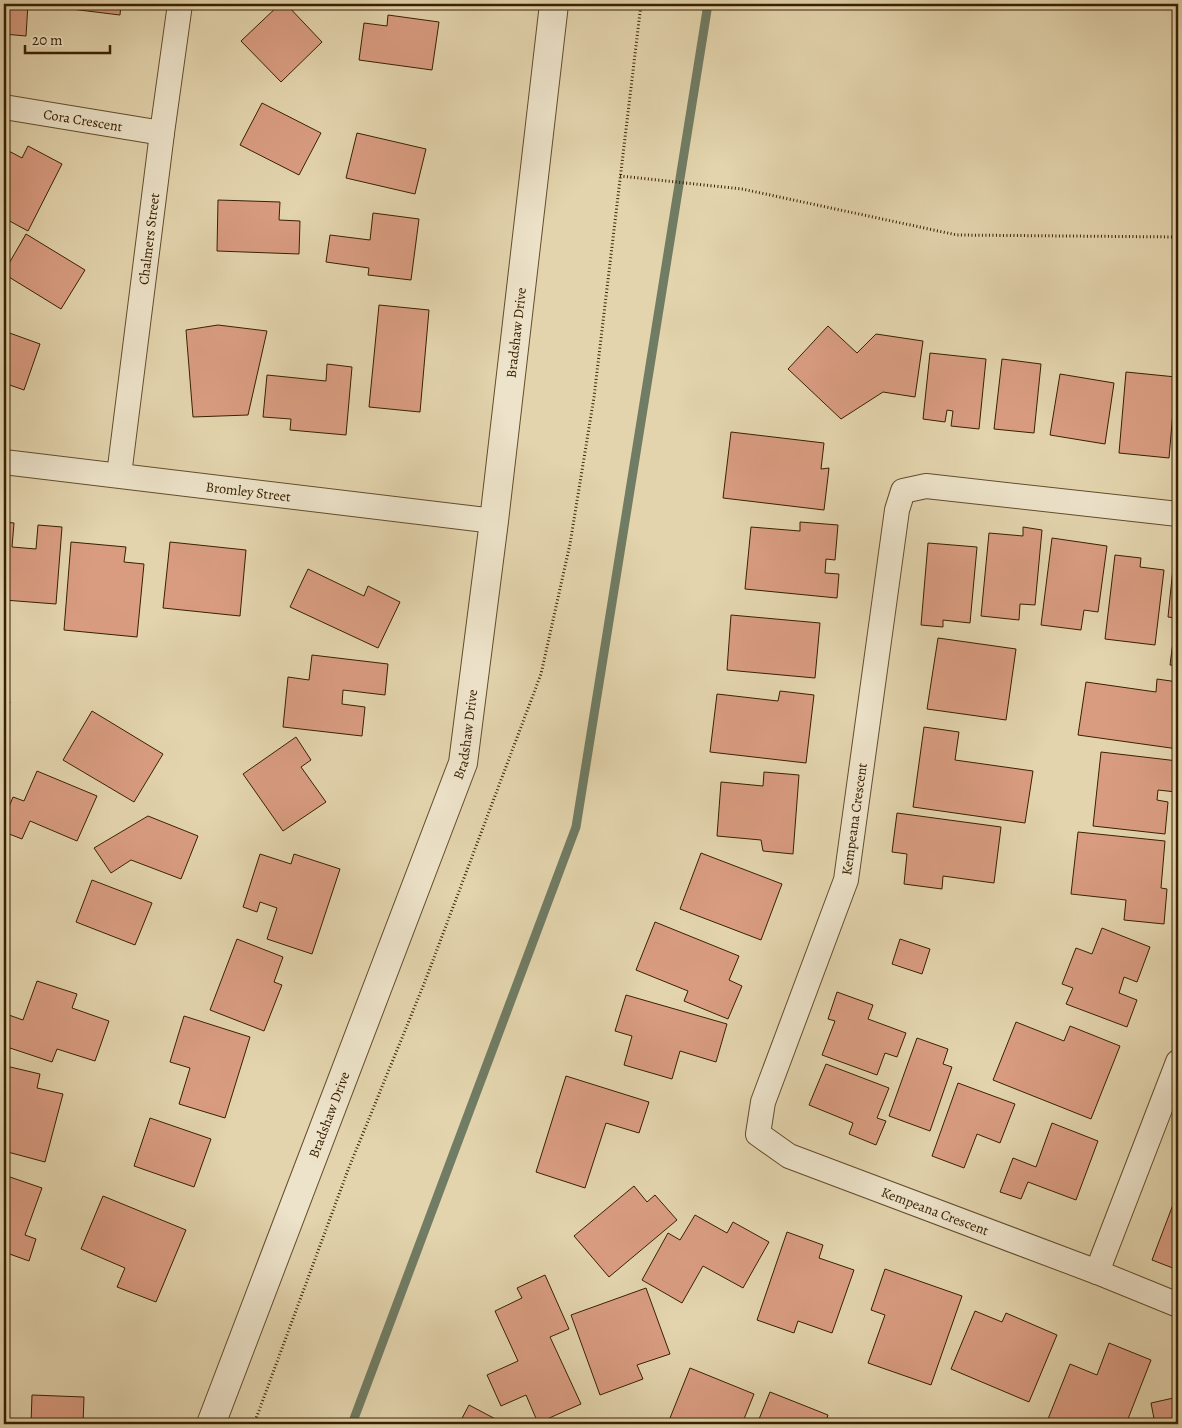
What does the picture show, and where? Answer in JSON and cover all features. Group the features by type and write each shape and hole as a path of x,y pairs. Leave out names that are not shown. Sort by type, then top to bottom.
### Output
{"street":[{"name":"Chalmers Street","path":"120,475 162,133 180,4"},
{"name":"Bradshaw Drive","path":"211,1424 463,762 494,521 554,4"},
{"name":"Cora Crescent","path":"4,107 162,133"},
{"name":"Bromley Street","path":"4,462 494,521"},
{"name":"Kempeana Crescent","path":"1178,514 926,486 903,491 897,510 846,880 763,1102 758,1134 789,1156 1097,1272 1178,1305"},
{"path":"1097,1272 1178,1062"}],"path":[{"path":"620,176 742,189 957,235 1178,237"}],"building":[{"path":"4,4 28,4 26,36 4,34"},
{"path":"64,4 121,4 120,15 63,8"},
{"path":"280,4 286,4 322,42 281,82 241,41"},
{"path":"388,15 439,22 432,70 359,60 364,23 387,26"},
{"path":"262,103 321,133 299,175 240,145"},
{"path":"357,133 426,149 415,194 346,178"},
{"path":"28,146 62,164 28,231 4,218 4,151 5,149 22,158"},
{"path":"218,200 280,202 279,220 300,221 299,254 217,251"},
{"path":"373,213 419,219 411,280 368,275 369,268 326,262 330,235 370,240"},
{"path":"26,234 85,270 61,309 4,274"},
{"path":"379,305 429,310 420,412 369,407"},
{"path":"218,325 267,331 248,415 193,417 186,330"},
{"path":"828,326 857,353 876,334 923,341 915,397 883,392 841,419 788,369"},
{"path":"4,331 40,344 24,390 4,383"},
{"path":"930,353 986,359 979,429 951,426 953,411 947,410 945,422 923,419"},
{"path":"1002,359 1041,364 1034,433 994,429"},
{"path":"327,364 352,367 346,435 290,430 291,419 263,417 267,375 326,381"},
{"path":"1126,372 1176,377 1169,458 1119,453"},
{"path":"1060,374 1114,383 1105,444 1050,435"},
{"path":"731,432 824,443 821,469 829,468 824,510 723,498"},
{"path":"4,522 14,523 12,547 36,549 38,525 62,527 56,604 4,600"},
{"path":"800,522 838,525 835,560 826,559 825,573 839,574 837,598 745,589 751,527 800,531"},
{"path":"1023,527 1042,530 1035,605 1020,604 1019,620 981,616 989,533 1023,536"},
{"path":"1052,538 1107,546 1098,612 1084,610 1081,630 1041,625"},
{"path":"71,542 126,547 124,562 144,564 137,637 64,630"},
{"path":"170,542 246,550 240,616 163,608"},
{"path":"928,543 977,547 970,623 943,620 943,627 921,625"},
{"path":"1115,555 1141,558 1140,567 1164,570 1155,645 1105,639"},
{"path":"1173,568 1178,569 1178,666 1170,665 1176,618 1168,617"},
{"path":"308,569 364,596 368,586 400,602 378,648 290,607"},
{"path":"731,615 820,623 815,678 727,670"},
{"path":"938,638 1016,649 1006,720 927,709"},
{"path":"312,655 388,664 385,695 343,690 342,704 365,707 362,736 283,727 288,677 309,680"},
{"path":"1157,679 1178,682 1178,749 1078,735 1086,682 1156,692"},
{"path":"780,691 814,695 806,763 710,752 717,694 778,701"},
{"path":"4,700 10,702 4,722"},
{"path":"92,711 163,754 134,802 63,760"},
{"path":"924,727 959,732 955,760 1033,771 1025,823 913,807"},
{"path":"296,737 311,760 301,767 326,802 283,831 243,774"},
{"path":"1101,752 1178,761 1176,792 1158,790 1157,800 1168,802 1165,834 1093,826"},
{"path":"37,771 97,796 77,841 30,821 22,839 4,832 4,819 13,797 24,801"},
{"path":"764,772 799,775 793,854 763,851 761,840 717,836 721,782 763,786"},
{"path":"897,813 1001,827 994,883 943,876 942,889 904,884 907,854 892,852"},
{"path":"148,816 198,836 181,879 131,860 111,873 94,848"},
{"path":"1078,832 1165,841 1161,888 1167,889 1164,924 1124,920 1126,900 1071,894"},
{"path":"701,853 782,884 761,940 680,909"},
{"path":"260,854 291,864 294,854 340,869 312,954 267,939 277,908 260,902 257,912 243,907"},
{"path":"92,880 152,903 135,945 76,922"},
{"path":"655,922 739,956 729,980 742,986 728,1019 684,1001 688,991 636,970"},
{"path":"1102,928 1150,947 1137,982 1124,977 1119,993 1137,1000 1127,1027 1066,1004 1073,988 1062,984 1076,948 1092,954"},
{"path":"237,939 283,957 274,982 282,985 264,1031 210,1010"},
{"path":"900,939 930,949 922,974 892,964"},
{"path":"37,981 77,994 72,1008 109,1021 95,1061 57,1049 52,1062 4,1046 4,1020 6,1014 23,1020"},
{"path":"837,992 873,1005 868,1019 906,1033 897,1057 885,1053 877,1075 822,1055 835,1021 828,1019"},
{"path":"626,995 727,1024 716,1062 680,1051 672,1079 624,1065 632,1036 615,1031"},
{"path":"184,1016 250,1037 225,1118 179,1104 190,1068 170,1062"},
{"path":"1016,1022 1064,1041 1070,1026 1120,1046 1091,1119 993,1080"},
{"path":"917,1038 948,1049 943,1064 952,1067 930,1131 889,1116"},
{"path":"826,1064 889,1088 877,1118 886,1121 876,1145 849,1134 853,1123 809,1105"},
{"path":"6,1066 40,1074 37,1088 63,1094 45,1162 4,1151 4,1075"},
{"path":"566,1076 649,1102 639,1133 606,1123 585,1188 536,1172"},
{"path":"958,1083 1015,1104 1000,1143 977,1134 964,1168 932,1156"},
{"path":"150,1118 211,1139 194,1187 134,1166"},
{"path":"1052,1123 1098,1141 1076,1200 1028,1182 1021,1199 1000,1192 1013,1158 1036,1167"},
{"path":"4,1175 42,1188 25,1235 36,1239 29,1261 4,1252"},
{"path":"634,1186 647,1202 655,1195 677,1220 609,1277 574,1236"},
{"path":"103,1196 186,1230 156,1302 117,1287 125,1268 81,1249"},
{"path":"1174,1202 1178,1203 1178,1270 1152,1260"},
{"path":"695,1215 727,1233 733,1222 769,1242 743,1288 703,1266 682,1303 642,1280 668,1233 680,1240"},
{"path":"787,1232 823,1245 819,1258 854,1270 832,1333 798,1321 794,1333 757,1320"},
{"path":"4,1264 9,1265 4,1309"},
{"path":"885,1269 962,1296 931,1385 868,1363 885,1315 871,1310"},
{"path":"545,1275 569,1329 550,1337 581,1404 538,1423 526,1395 501,1406 487,1375 518,1361 495,1311 522,1298 517,1288"},
{"path":"646,1288 670,1354 637,1365 643,1379 600,1395 571,1315"},
{"path":"975,1311 1002,1322 1006,1313 1057,1335 1029,1402 951,1369"},
{"path":"1109,1343 1151,1360 1126,1424 1046,1424 1070,1364 1097,1375"},
{"path":"690,1368 754,1394 742,1424 685,1424 670,1418"},
{"path":"770,1392 828,1415 825,1424 757,1424"},
{"path":"32,1395 84,1397 83,1424 31,1424"},
{"path":"1178,1397 1178,1424 1155,1424 1151,1403"},
{"path":"469,1405 505,1424 459,1424"}],"waterway":[{"path":"352,1424 576,827 708,4"}]}
